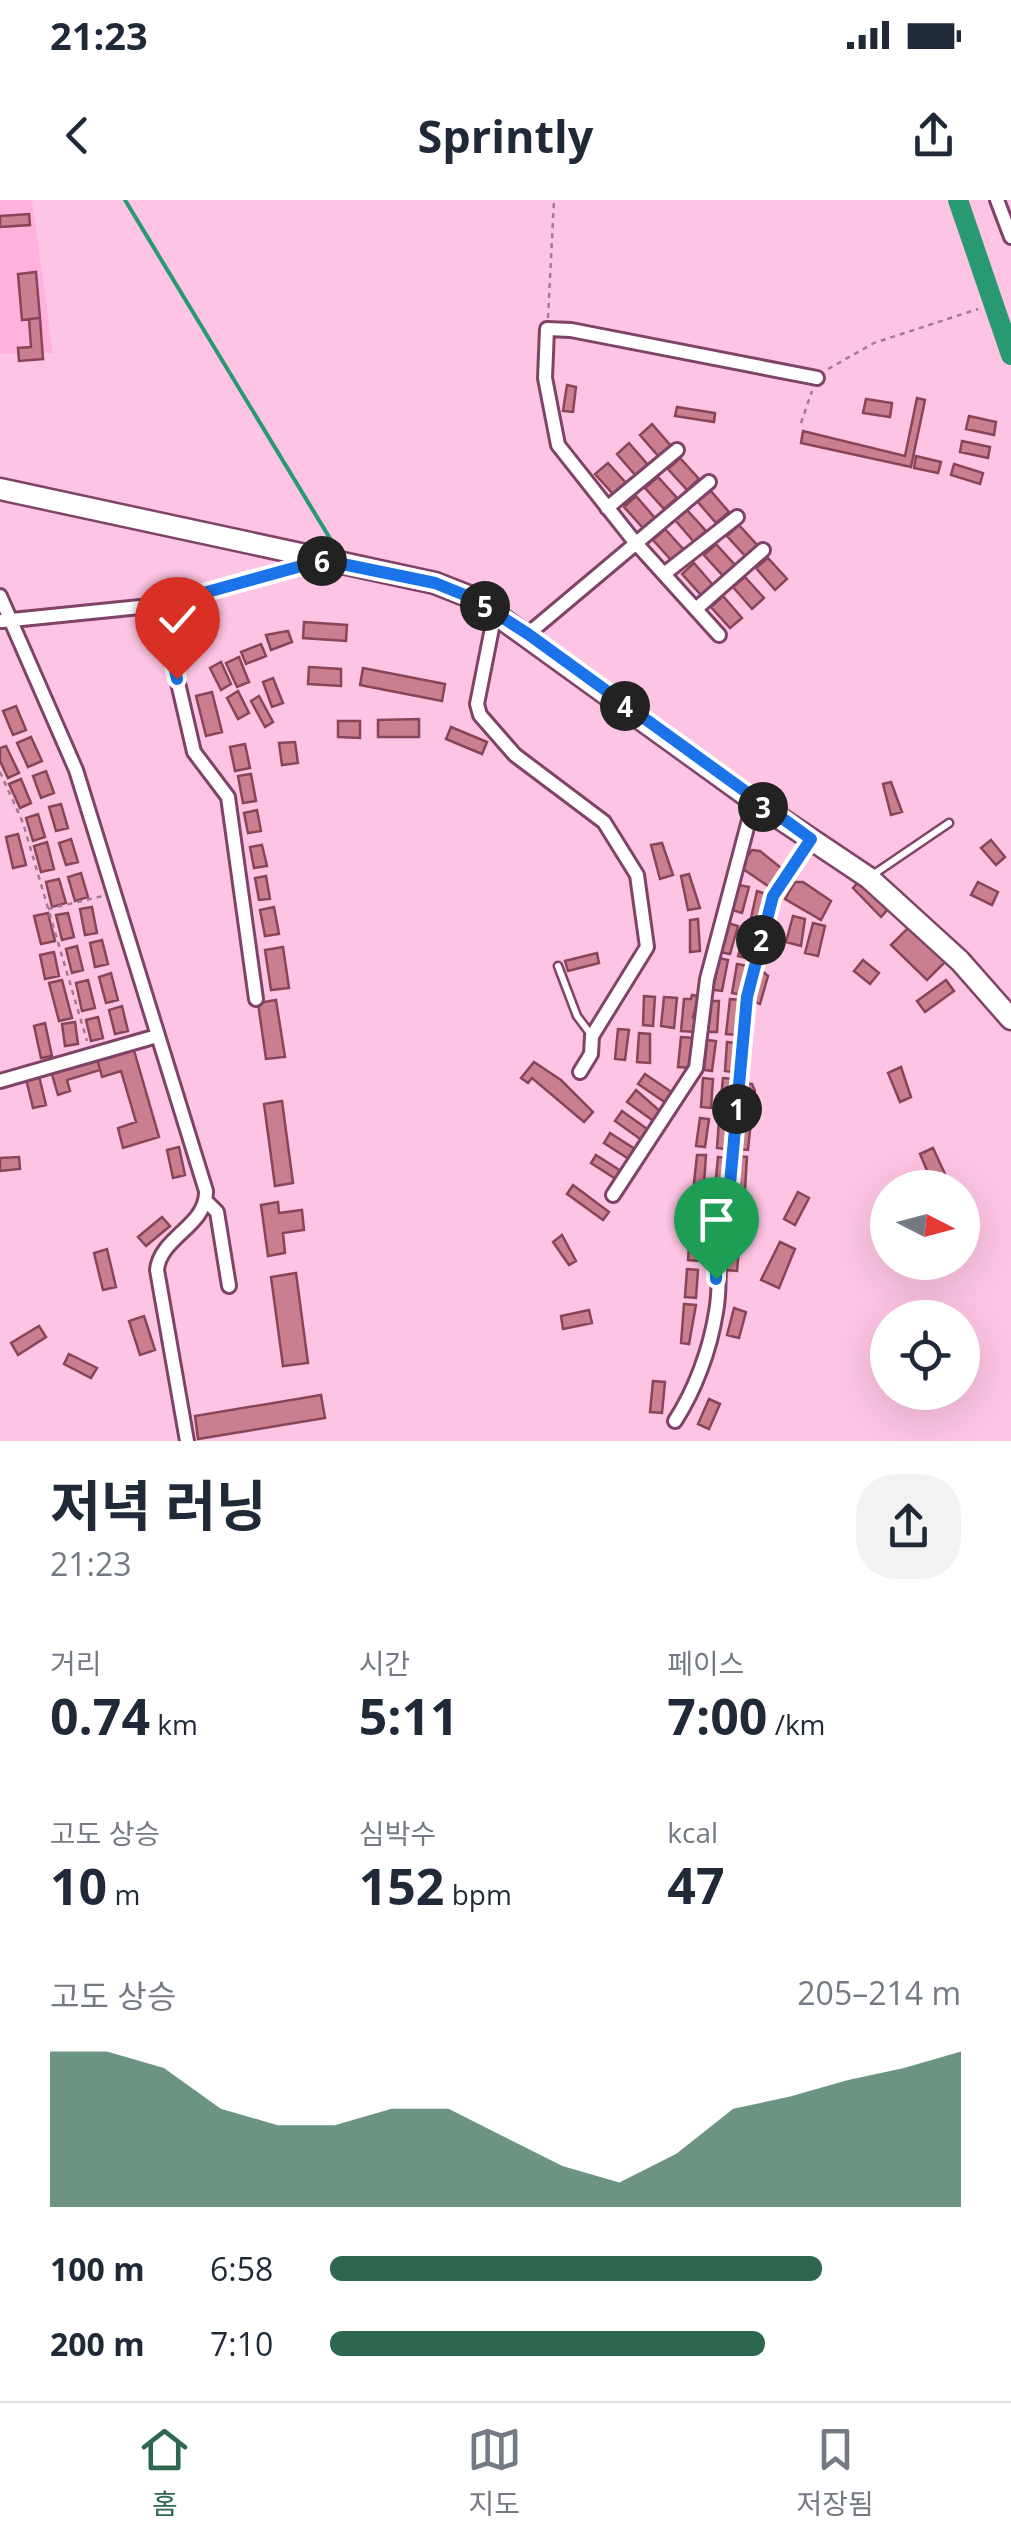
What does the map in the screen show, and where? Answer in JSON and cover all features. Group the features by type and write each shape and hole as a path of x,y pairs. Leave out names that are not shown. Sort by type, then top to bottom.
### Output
{"main road":[{"path":"0,489 435,583 496,613 754,802 869,878 949,950 1011,1019"}],"street":[{"path":"997,200 1011,237"},
{"path":"719,635 634,542 558,445 545,378 547,329 571,330 817,378"},
{"path":"607,508 677,450"},
{"path":"528,634 709,482"},
{"path":"664,574 737,517"},
{"path":"696,609 764,550"},
{"path":"4,621 160,605 323,560"},
{"path":"0,596 4,621 76,770 206,1202 217,1212 228,1286"},
{"path":"160,605 194,752 228,797 256,998"},
{"path":"496,613 478,704 480,715 515,755 604,822 637,875 647,946 592,1036 591,1054 580,1072"},
{"path":"614,1195 696,1068 707,978 754,802"},
{"path":"675,1422 690,1398 717,1310 716,1258 726,1228 747,997 773,896 811,839"},
{"path":"0,1081 157,1036"},
{"path":"187,1441 158,1260 206,1202"}],"lane":[{"path":"869,878 948,823"},
{"path":"558,966 577,1016 592,1036"}],"path":[{"path":"547,329 554,200"},
{"path":"801,422 817,378 874,343 978,309"},
{"path":"0,772 23,823 91,1055"},
{"path":"48,909 114,893"}],"shaded area":[{"path":"0,200 32,200 53,353 0,354"}],"building":[{"path":"29,214 30,225 0,227 0,216"},
{"path":"36,272 40,318 22,320 18,274"},
{"path":"40,318 43,359 19,361 18,348 31,347 29,319"},
{"path":"567,385 576,387 573,412 563,411"},
{"path":"917,398 925,400 911,467 801,443 803,431 905,456"},
{"path":"866,399 892,403 890,417 863,413"},
{"path":"677,407 715,413 714,422 675,416"},
{"path":"969,416 996,422 994,435 966,429"},
{"path":"652,424 671,446 659,457 640,435"},
{"path":"962,441 990,447 988,458 960,452"},
{"path":"629,443 648,465 636,476 617,454"},
{"path":"916,456 941,462 938,473 914,468"},
{"path":"680,458 699,479 687,490 668,469"},
{"path":"608,463 627,484 614,495 595,474"},
{"path":"954,464 983,473 980,484 951,475"},
{"path":"658,477 677,498 664,509 645,488"},
{"path":"710,490 729,512 716,523 697,501"},
{"path":"636,496 655,518 643,528 624,507"},
{"path":"687,510 706,531 694,542 675,520"},
{"path":"739,525 758,546 746,557 727,536"},
{"path":"665,529 684,550 672,561 653,540"},
{"path":"716,544 735,565 723,576 704,555"},
{"path":"768,558 787,579 775,590 756,568"},
{"path":"694,563 713,585 701,595 682,574"},
{"path":"745,577 764,598 752,609 733,587"},
{"path":"723,596 742,618 730,628 711,607"},
{"path":"304,622 347,625 346,641 303,638"},
{"path":"288,631 292,642 271,650 266,635"},
{"path":"261,644 266,656 246,664 241,652"},
{"path":"239,657 249,682 237,687 226,663"},
{"path":"221,662 231,684 221,690 210,668"},
{"path":"309,667 341,669 341,686 308,684"},
{"path":"363,668 445,684 442,701 360,685"},
{"path":"273,678 283,703 272,707 263,682"},
{"path":"238,691 249,713 238,719 227,698"},
{"path":"212,692 222,732 206,736 196,696"},
{"path":"259,696 273,722 265,727 251,701"},
{"path":"16,706 26,730 13,735 3,711"},
{"path":"419,719 419,737 378,737 378,720"},
{"path":"338,721 360,721 360,738 338,737"},
{"path":"451,727 487,742 482,754 446,739"},
{"path":"31,737 42,761 28,767 17,743"},
{"path":"295,742 298,763 282,765 279,743"},
{"path":"245,744 250,768 235,771 230,747"},
{"path":"6,746 19,773 8,778 0,761 0,748"},
{"path":"46,771 54,793 41,798 33,776"},
{"path":"251,774 256,801 243,803 238,776"},
{"path":"21,779 31,803 20,808 9,784"},
{"path":"891,782 902,812 891,815 883,784"},
{"path":"61,804 68,828 56,831 49,807"},
{"path":"257,810 261,831 248,833 244,813"},
{"path":"38,814 45,837 33,841 26,818"},
{"path":"18,834 26,865 13,868 6,837"},
{"path":"71,839 78,862 66,865 59,843"},
{"path":"991,840 1005,857 996,865 981,848"},
{"path":"47,842 54,869 41,872 34,846"},
{"path":"662,843 673,875 660,879 651,845"},
{"path":"262,845 267,866 254,868 250,847"},
{"path":"752,850 760,851 786,872 774,890 740,867"},
{"path":"81,873 88,897 75,901 68,877"},
{"path":"689,874 700,908 688,910 681,876"},
{"path":"266,876 270,899 259,900 255,878"},
{"path":"59,879 66,903 52,907 46,882"},
{"path":"795,882 803,882 831,901 821,920 785,899"},
{"path":"858,882 888,909 881,917 853,888"},
{"path":"978,882 998,892 992,905 971,895"},
{"path":"738,885 749,887 742,913 732,910"},
{"path":"757,891 766,894 762,921 751,918"},
{"path":"92,907 97,933 85,935 80,909"},
{"path":"274,907 279,934 265,936 260,910"},
{"path":"48,913 55,941 41,944 34,916"},
{"path":"68,913 74,937 62,940 56,915"},
{"path":"793,916 805,919 801,946 786,942"},
{"path":"698,919 700,951 690,952 690,920"},
{"path":"728,923 738,926 730,954 720,952"},
{"path":"813,923 825,926 818,956 805,953"},
{"path":"909,927 945,962 927,980 891,945"},
{"path":"746,928 758,931 750,959 738,956"},
{"path":"102,940 108,964 95,967 90,943"},
{"path":"77,946 83,970 72,973 66,949"},
{"path":"283,947 289,988 271,990 265,950"},
{"path":"54,952 59,976 45,979 40,955"},
{"path":"597,953 599,963 568,971 565,961"},
{"path":"719,958 728,960 722,991 713,990"},
{"path":"863,960 879,973 870,984 854,971"},
{"path":"737,964 748,966 742,995 732,993"},
{"path":"760,969 768,976 760,1004 751,1001"},
{"path":"111,973 118,1000 106,1003 99,977"},
{"path":"62,980 72,1018 59,1021 49,983"},
{"path":"88,980 95,1008 82,1011 76,983"},
{"path":"946,980 954,991 925,1012 917,1001"},
{"path":"692,995 699,996 693,1017 697,1017 696,1032 681,1031 684,999 691,999"},
{"path":"644,996 655,997 653,1026 643,1025"},
{"path":"664,997 677,998 674,1028 661,1026"},
{"path":"730,999 741,1000 738,1035 726,1034"},
{"path":"276,1000 285,1057 266,1059 258,1003"},
{"path":"709,1001 719,1001 717,1032 707,1032"},
{"path":"122,1006 128,1031 115,1034 109,1010"},
{"path":"98,1017 103,1038 91,1041 86,1020"},
{"path":"75,1022 78,1044 65,1046 62,1024"},
{"path":"45,1023 52,1056 41,1058 34,1026"},
{"path":"618,1029 629,1030 625,1060 615,1059"},
{"path":"639,1033 650,1034 650,1063 637,1062"},
{"path":"681,1037 694,1038 691,1068 678,1067"},
{"path":"707,1040 716,1041 712,1071 704,1070"},
{"path":"727,1042 736,1043 733,1072 725,1071"},
{"path":"133,1047 159,1137 123,1148 118,1128 136,1122 121,1071 102,1077 97,1058"},
{"path":"97,1058 100,1070 67,1080 70,1091 58,1095 51,1071"},
{"path":"534,1062 561,1080 593,1112 584,1122 532,1078 528,1083 521,1078"},
{"path":"901,1067 911,1097 900,1102 888,1073"},
{"path":"645,1074 673,1093 666,1103 638,1084"},
{"path":"39,1076 46,1105 33,1108 26,1079"},
{"path":"703,1078 713,1079 711,1108 701,1107"},
{"path":"723,1078 734,1079 731,1109 720,1108"},
{"path":"743,1083 752,1084 755,1091 752,1112 740,1111"},
{"path":"636,1090 662,1113 655,1122 627,1102"},
{"path":"282,1101 293,1183 275,1186 264,1104"},
{"path":"622,1111 650,1131 643,1141 615,1121"},
{"path":"700,1118 709,1119 705,1147 696,1146"},
{"path":"719,1119 729,1119 726,1149 717,1148"},
{"path":"741,1120 751,1121 748,1150 738,1149"},
{"path":"610,1133 638,1151 632,1161 604,1143"},
{"path":"179,1147 185,1175 173,1178 167,1150"},
{"path":"933,1148 943,1170 927,1170 920,1154"},
{"path":"596,1155 624,1173 619,1181 591,1163"},
{"path":"697,1155 706,1155 704,1184 694,1183"},
{"path":"736,1156 747,1157 745,1189 733,1188"},
{"path":"19,1157 20,1169 0,1171 0,1158"},
{"path":"718,1157 727,1158 724,1190 715,1189"},
{"path":"573,1185 609,1212 603,1220 567,1194"},
{"path":"798,1192 809,1198 795,1225 784,1219"},
{"path":"712,1196 722,1197 719,1226 709,1225"},
{"path":"278,1202 279,1213 302,1210 304,1230 283,1233 285,1253 268,1256 261,1205"},
{"path":"162,1217 170,1226 146,1246 138,1237"},
{"path":"690,1232 701,1233 699,1261 688,1260"},
{"path":"562,1235 576,1261 569,1265 553,1242"},
{"path":"728,1237 740,1237 737,1271 725,1270"},
{"path":"780,1242 795,1249 779,1288 761,1280"},
{"path":"107,1249 116,1287 103,1290 94,1253"},
{"path":"687,1269 698,1270 696,1298 685,1297"},
{"path":"296,1273 308,1363 283,1366 271,1277"},
{"path":"684,1304 696,1305 689,1344 681,1343"},
{"path":"734,1308 746,1312 739,1338 727,1335"},
{"path":"589,1310 592,1323 563,1329 561,1316"},
{"path":"144,1316 155,1350 140,1355 129,1321"},
{"path":"39,1326 46,1337 18,1355 11,1343"},
{"path":"69,1354 97,1368 91,1378 64,1364"},
{"path":"653,1381 665,1382 662,1413 650,1412"},
{"path":"321,1395 325,1418 198,1439 195,1416"},
{"path":"709,1399 720,1404 709,1429 698,1424"}],"waterway":[{"path":"125,200 334,545"},
{"path":"958,200 1011,355"}],"route":[{"path":"177,679 160,605 323,560 435,583 472,598 528,634 754,802 811,839 773,896 747,997 726,1228 716,1258 716,1279"}]}
